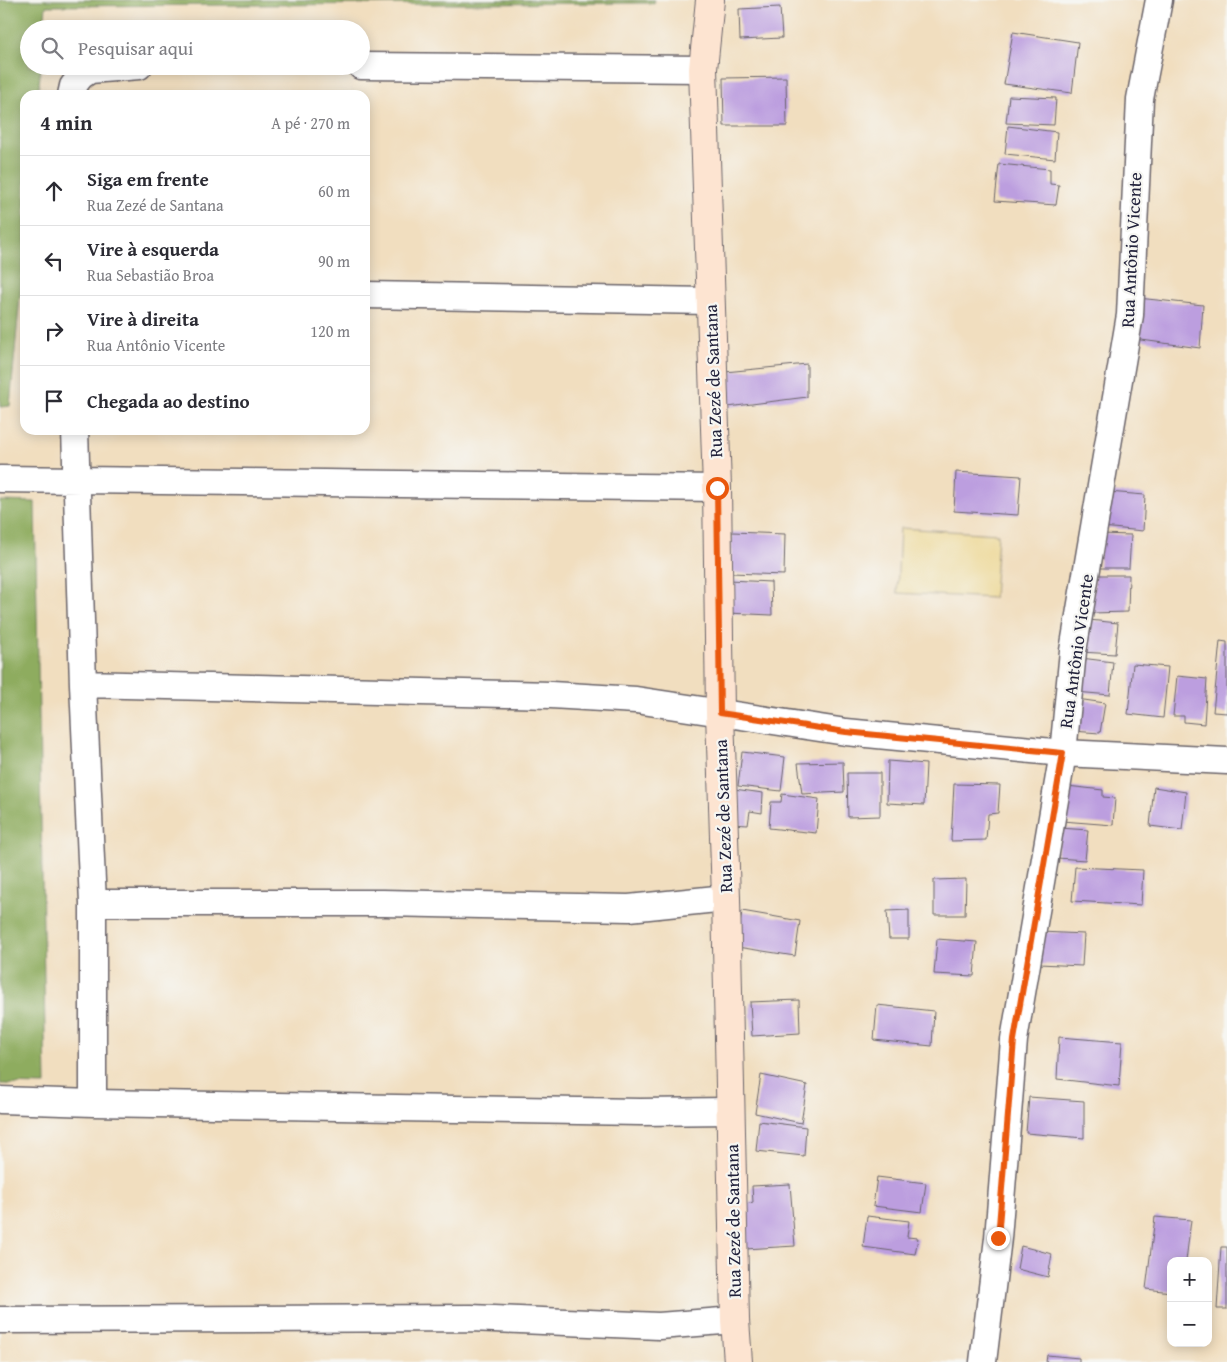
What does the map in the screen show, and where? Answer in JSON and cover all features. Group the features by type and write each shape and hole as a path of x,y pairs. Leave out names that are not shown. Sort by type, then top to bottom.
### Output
{"main road":[{"name":"Rua Zezé de Santana","path":"710,0 703,69 717,488 720,713 735,1320 738,1362"}],"street":[{"name":"Rua Antônio Vicente","path":"983,1362 998,1238 1014,1040 1063,753 1074,651 1130,315 1140,99 1159,0"},
{"path":"370,66 703,69"},
{"path":"72,90 73,86 82,75"},
{"path":"370,295 710,301"},
{"path":"75,435 83,684 93,903 93,1103"},
{"path":"0,479 717,488"},
{"path":"83,684 551,695 636,700 846,732 1063,753 1227,761"},
{"path":"93,903 382,903 629,908 726,898"},
{"path":"0,1100 640,1112 730,1111"},
{"path":"0,1320 470,1318 660,1326 735,1320"}],"green space":[{"path":"0,0 655,0 654,3 46,6 45,20 20,20 20,75 40,75 39,90 20,90 20,297 10,406 0,407"},
{"path":"0,501 35,502 46,1085 0,1084"}],"sand":[{"path":"900,528 998,534 994,598 897,593"}],"building":[{"path":"780,7 782,38 740,40 739,9"},
{"path":"1013,32 1078,42 1072,93 1004,84"},
{"path":"786,77 787,126 724,126 723,78"},
{"path":"1009,96 1056,98 1054,125 1006,123"},
{"path":"1008,126 1057,132 1055,159 1005,154"},
{"path":"999,164 1050,169 1050,184 1059,185 1056,205 995,201"},
{"path":"1138,298 1203,305 1200,348 1134,339"},
{"path":"807,364 807,397 728,407 725,372"},
{"path":"956,472 1021,476 1018,515 954,511"},
{"path":"1108,492 1145,495 1143,531 1102,527"},
{"path":"732,532 785,534 784,575 731,573"},
{"path":"1101,534 1131,535 1129,568 1099,568"},
{"path":"1095,575 1129,575 1128,612 1091,613"},
{"path":"729,580 771,582 772,615 727,613"},
{"path":"1089,620 1118,623 1115,654 1080,652"},
{"path":"1220,641 1227,642 1227,713 1213,712"},
{"path":"1081,658 1113,662 1110,695 1076,692"},
{"path":"1133,664 1168,667 1163,718 1128,714"},
{"path":"1177,676 1207,679 1204,724 1184,722 1184,716 1173,716"},
{"path":"1077,699 1105,703 1100,733 1072,731"},
{"path":"742,752 785,757 781,791 738,786"},
{"path":"888,761 926,764 924,805 887,803"},
{"path":"843,762 844,792 802,794 798,763"},
{"path":"847,773 880,773 880,816 848,817"},
{"path":"954,784 1000,785 998,813 988,814 986,840 951,841"},
{"path":"1067,786 1103,790 1103,797 1115,798 1113,825 1062,821"},
{"path":"1154,787 1186,792 1182,830 1150,826"},
{"path":"734,789 763,793 762,813 750,811 748,825 730,824"},
{"path":"782,794 819,799 816,833 769,828 771,802 781,802"},
{"path":"1060,828 1088,830 1085,860 1057,858"},
{"path":"1075,867 1143,870 1141,905 1072,901"},
{"path":"966,879 965,915 934,915 934,880"},
{"path":"909,910 909,939 889,939 887,911"},
{"path":"742,911 800,921 795,956 737,947"},
{"path":"1041,932 1084,934 1082,966 1039,964"},
{"path":"937,939 977,942 974,976 934,974"},
{"path":"799,1000 800,1033 752,1036 750,1002"},
{"path":"877,1005 934,1011 932,1046 874,1040"},
{"path":"1059,1037 1122,1042 1119,1086 1057,1079"},
{"path":"761,1075 807,1085 801,1123 755,1113"},
{"path":"1029,1097 1084,1101 1084,1138 1026,1133"},
{"path":"759,1121 806,1127 804,1156 756,1151"},
{"path":"877,1177 926,1183 922,1212 873,1206"},
{"path":"790,1184 795,1246 745,1249 743,1205 753,1202 752,1186"},
{"path":"867,1216 909,1221 907,1237 918,1238 915,1254 863,1247"},
{"path":"1155,1217 1191,1220 1186,1257 1167,1257 1167,1292 1146,1289"},
{"path":"1021,1246 1052,1254 1048,1277 1017,1269"},
{"path":"1221,1247 1227,1247 1227,1309 1217,1309"},
{"path":"1047,1355 1079,1358 1079,1362 1046,1362"}],"route":[{"path":"717,488 720,713 846,732 1063,753 1014,1040 998,1238"}]}
